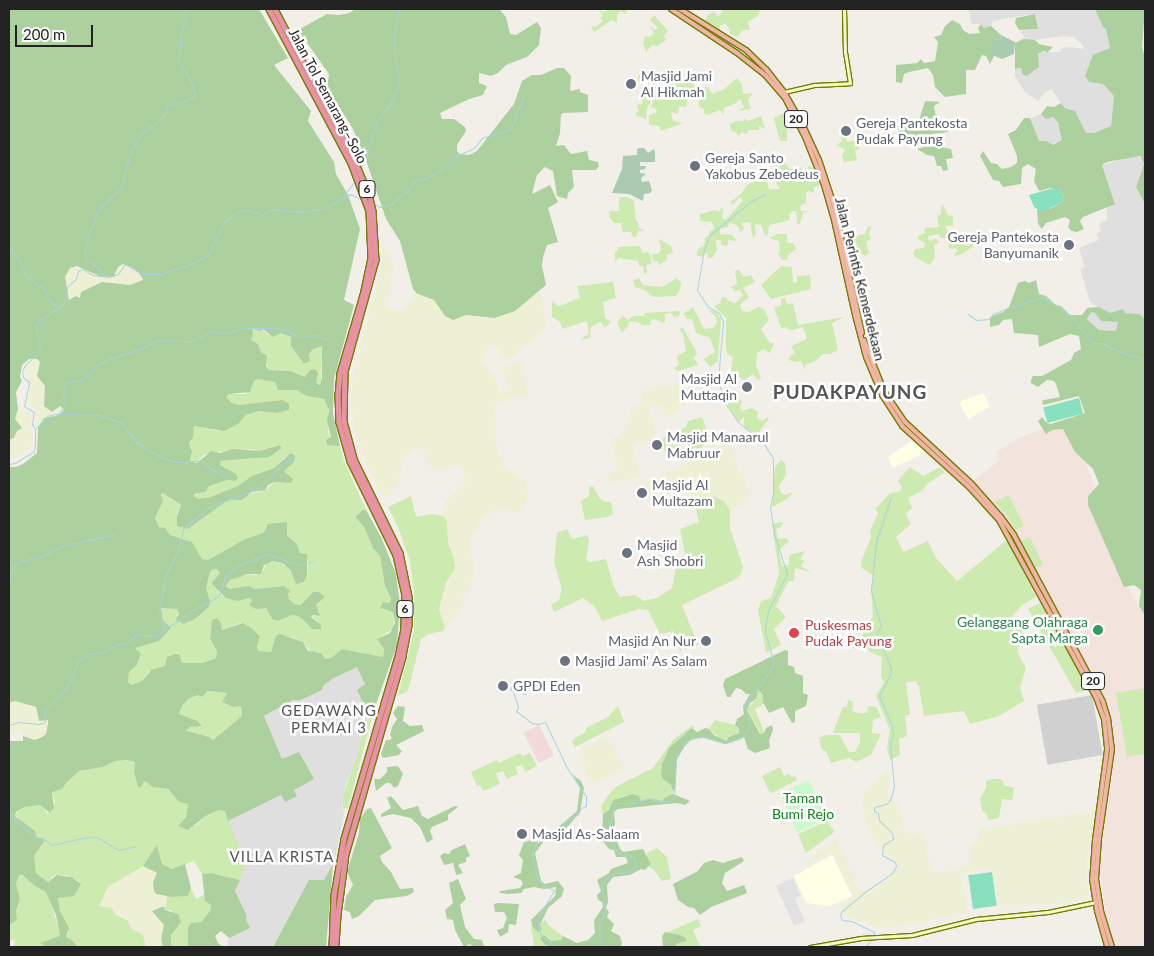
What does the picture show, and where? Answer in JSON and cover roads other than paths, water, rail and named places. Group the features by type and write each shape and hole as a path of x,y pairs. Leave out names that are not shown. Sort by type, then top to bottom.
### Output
{"highway":[{"name":"Jalan Tol Semarang–Solo","path":"269,9 324,106"},
{"name":"Jalan Tol Semarang–Solo","path":"275,9 369,194 373,211 376,245 369,281 345,372 344,421 354,459 400,553 408,583 410,612 403,657 346,854 336,947"},
{"name":"Jalan Perintis Kemerdekaan","path":"671,9 745,59 781,93 813,149"},
{"name":"Jalan Perintis Kemerdekaan","path":"680,9 749,53 766,69 784,92 813,149 826,184 854,315 866,356 882,395 902,426 993,510 1073,651 1099,704 1107,740 1092,871 1107,947"},
{"path":"737,53 742,52 741,47"},
{"path":"745,59 745,53 749,53"},
{"name":"Jalan Tol Semarang–Solo","path":"332,947 334,895 348,822 399,653 405,614 403,583 396,555 350,462 339,422 338,394 340,373 369,281"},
{"name":"Jalan Perintis Kemerdekaan","path":"1097,902 1112,947"}],"main road":[{"path":"784,92 816,85 850,83 845,53 844,9"},
{"path":"810,947 869,938 912,935 976,919 1048,912 1097,902"}],"waterway":[{"path":"103,276 99,268 87,260 85,256 86,242 98,210 121,188 129,155 140,134 164,115 168,105 186,101 195,96 191,81 178,60 181,34 186,18 185,9"},
{"path":"360,170 377,122 398,88 399,78 395,60 394,36 399,9"},
{"path":"374,204 380,207 391,204 408,190 415,181 427,178 444,168 456,156 474,148 482,138 511,129 524,95"},
{"path":"344,195 355,181"},
{"path":"9,464 15,463 34,451 35,429 32,424 34,412 24,406 29,382 23,377 22,371 25,365 40,351 36,327 40,320 65,303 67,287 76,279 78,271 83,269 92,275 109,277 118,274 125,264 142,274 160,274 193,263 208,255 224,222 238,212 247,210 262,215 272,209 301,212 315,210 325,208 350,194 363,200"},
{"path":"591,947 599,946 601,942 599,927 605,910 601,886 606,879 615,873 629,871 636,866 634,857 618,853 608,834 614,806 616,803 633,803 649,798 667,802 671,800 674,797 676,759 686,741 701,736 726,743 741,738 747,732 750,721 744,705 761,684 774,663 765,631 766,622 768,611 787,574 774,533 770,508 773,493 773,458 762,441 738,422 725,403 717,377 723,321 719,313 708,307 697,290 704,250 710,235 750,202 765,194"},
{"path":"9,247 19,260 26,276 38,286 45,288 48,299 57,306"},
{"path":"968,314 976,320 989,319 993,314 1007,308 1044,297 1071,316 1092,343 1102,343 1114,350 1145,359"},
{"path":"58,414 65,406 63,392 66,383 82,380 96,366 109,359 140,349 157,340 190,341 213,331 225,333 244,328 276,328 289,331 297,337 315,335 328,340"},
{"path":"36,428 47,416 55,414 99,415 122,423 136,442 158,456 177,462 199,461 226,477"},
{"path":"165,628 159,612 163,589 166,574 178,551 183,529 207,508 259,488 292,456"},
{"path":"865,947 874,936 874,932 851,921 842,920 840,915 841,912 865,892 892,873 896,866 895,862 882,855 883,845 893,839 892,833 879,820 878,813 874,811 874,807 886,804 890,800 894,787 890,743 893,735 892,726 879,695 890,675 891,668 876,633 881,626 871,590 876,542 891,497"},
{"path":"9,579 13,566 21,561 40,557 62,546 116,534"},
{"path":"9,725 19,722 39,724 45,722 44,711 66,688 73,676 77,661 89,654 100,653 117,645 128,643 136,634 156,636 193,610 216,598 220,594 225,577 238,565 268,554 298,565 314,561"},
{"path":"512,688 518,686 525,692"},
{"path":"512,688 518,707 516,711 532,723 545,722 567,768 586,796 586,806 581,808 578,814 559,826 551,835 538,841 532,855 538,880 545,887 554,890 538,918 538,927 541,935 556,947"},
{"path":"9,813 35,837 42,838 52,845 82,838 97,837 119,850 136,846"}],"place":[{"name":"Masjid Jami Al Hikmah","path":"631,84"},
{"name":"Gereja Pantekosta Pudak Payung","path":"846,131"},
{"name":"Gereja Santo Yakobus Zebedeus","path":"695,166"},
{"name":"Gereja Pantekosta Banyumanik","path":"1069,245"},
{"name":"Masjid Al Muttaqin","path":"747,387"},
{"name":"Masjid Manaarul Mabruur","path":"657,445"},
{"name":"Masjid Al Multazam","path":"642,493"},
{"name":"Masjid Ash Shobri","path":"627,553"},
{"name":"Gelanggang Olahraga Sapta Marga","path":"1098,630"},
{"name":"Puskesmas Pudak Payung","path":"794,633"},
{"name":"Masjid An Nur","path":"706,641"},
{"name":"Masjid Jami' As Salam","path":"565,661"},
{"name":"GPDI Eden","path":"503,686"},
{"name":"Masjid As-Salaam","path":"522,834"}],"district":[{"name":"PUDAKPAYUNG","path":"850,392"},
{"name":"GEDAWANG PERMAI 3","path":"329,718"},
{"name":"VILLA KRISTA","path":"282,857"}],"park label":[{"name":"Taman Bumi Rejo","path":"803,806"}]}
